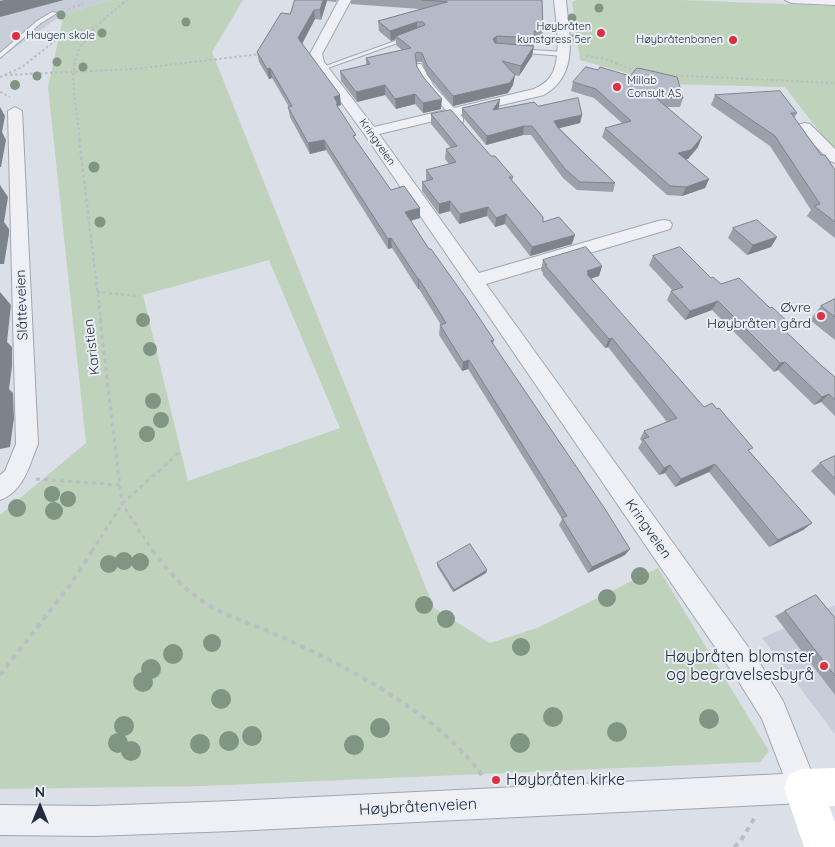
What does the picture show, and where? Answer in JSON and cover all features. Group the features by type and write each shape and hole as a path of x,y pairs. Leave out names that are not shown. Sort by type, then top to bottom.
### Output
{"street":[{"name":"Kringveien","path":"345,0 316,54 323,68 370,132 749,672 819,788"},
{"path":"370,132 454,114 539,92 547,88 558,77 562,54 560,0"},
{"path":"791,0 835,2"},
{"name":"Slåtteveien","path":"0,490 14,477 27,444 15,111"},
{"path":"805,127 835,158"},
{"path":"474,281 664,225"},
{"path":"819,788 824,847"},
{"name":"Høybråtenveien","path":"0,820 93,821 233,816 819,788"}],"lane":[{"path":"0,56 39,22 54,13"},
{"path":"323,68 420,34"},
{"path":"506,50 562,54"},
{"path":"419,65 422,76 428,85 466,128"}],"path":[{"name":"Karistien","path":"122,504 72,68 82,41 94,27 127,0"},
{"path":"0,77 22,67 56,40 94,27"},
{"path":"5,75 72,75 264,54"},
{"path":"586,56 606,59 640,72"},
{"path":"660,75 835,83"},
{"path":"97,292 138,296"},
{"path":"0,676 70,585 122,504 181,451"},
{"path":"14,477 120,485"},
{"path":"122,504 158,558 182,586 199,599 218,610 312,650 354,674 426,721 451,740 471,758 483,777"}],"shaded area":[{"name":"Haugen skole","path":"0,0 111,0 64,14 0,58"},
{"path":"835,605 835,734 762,638"}],"green space":[{"path":"111,0 243,0 212,52 434,608 490,643 537,628 658,568 769,751 760,762 204,786 0,789 0,515 86,443 48,87 64,14","holes":["269,260 340,428 188,481 143,295"]},
{"name":"Høybråtenbanen","path":"577,0 681,0 835,6 835,152 785,87 666,84 580,60 572,2"}],"building":[{"path":"295,0 323,0 320,10 314,10 298,38 340,95 334,97 338,104 336,104 356,135 353,136 391,190 404,186 420,208 405,212 429,249 431,249 466,298 494,340 491,341 630,549 592,567 562,518 567,516 469,360 463,362 440,325 446,323 419,279 391,238 388,239 324,140 308,143 288,107 292,106 270,68 267,69 257,52 281,13 290,14"},
{"path":"423,0 542,0 543,31 534,31 535,38 497,36 493,39 495,43 534,46 521,66 502,61 515,75 510,83 453,96 427,65 422,53 417,52 415,54 417,67 442,99 423,103 415,94 395,99 385,85 356,92 340,71 370,64 366,58 411,48 396,36 425,25 423,22 417,22 390,31 378,21 447,2"},
{"path":"586,67 598,70 600,67 630,76 637,68 677,77 683,98 655,97 702,137 691,150 678,153 709,179 686,187 670,186 605,128 631,121 596,89 573,82"},
{"path":"780,91 797,113 791,113 821,155 825,155 835,170 835,222 814,206 820,204 775,136 715,95"},
{"path":"578,98 582,115 554,121 558,128 615,183 580,182 565,169 532,126 524,126 487,136 462,108 500,99 493,110 534,102 538,106"},
{"path":"451,110 491,156 495,156 513,177 509,177 543,217 543,222 559,217 575,235 532,247 506,214 496,218 488,207 460,214 450,201 439,204 422,182 433,179 426,170 456,162 446,149 457,146 431,114"},
{"path":"757,220 777,237 753,245 733,228"},
{"path":"586,247 602,266 587,271 589,274 587,274 704,407 712,403 717,409 719,408 753,448 748,450 812,523 778,540 715,464 681,479 670,465 664,468 643,439 649,437 644,431 677,418 612,338 609,339 545,265 547,265 543,260"},
{"path":"680,247 711,278 713,277 721,284 739,278 791,325 782,328 835,377 835,400 829,394 822,397 785,362 780,363 718,301 690,311 671,291 683,287 653,256"},
{"path":"835,299 835,317 821,306"},
{"path":"835,456 835,479 820,463"},
{"path":"470,544 487,570 454,590 437,563"},
{"path":"816,595 835,618 835,676 785,611"}],"place":[{"name":"Høybråten kunstgress 5er","path":"601,33"},
{"name":"Haugen skole","path":"16,36"},
{"name":"Høybråtenbanen","path":"733,40"},
{"name":"Millab Consult AS","path":"617,87"},
{"name":"Øvre Høybråten gård","path":"821,316"},
{"name":"Høybråten blomster og begravelsesbyrå","path":"824,666"},
{"name":"Høybråten kirke","path":"496,780"}]}
